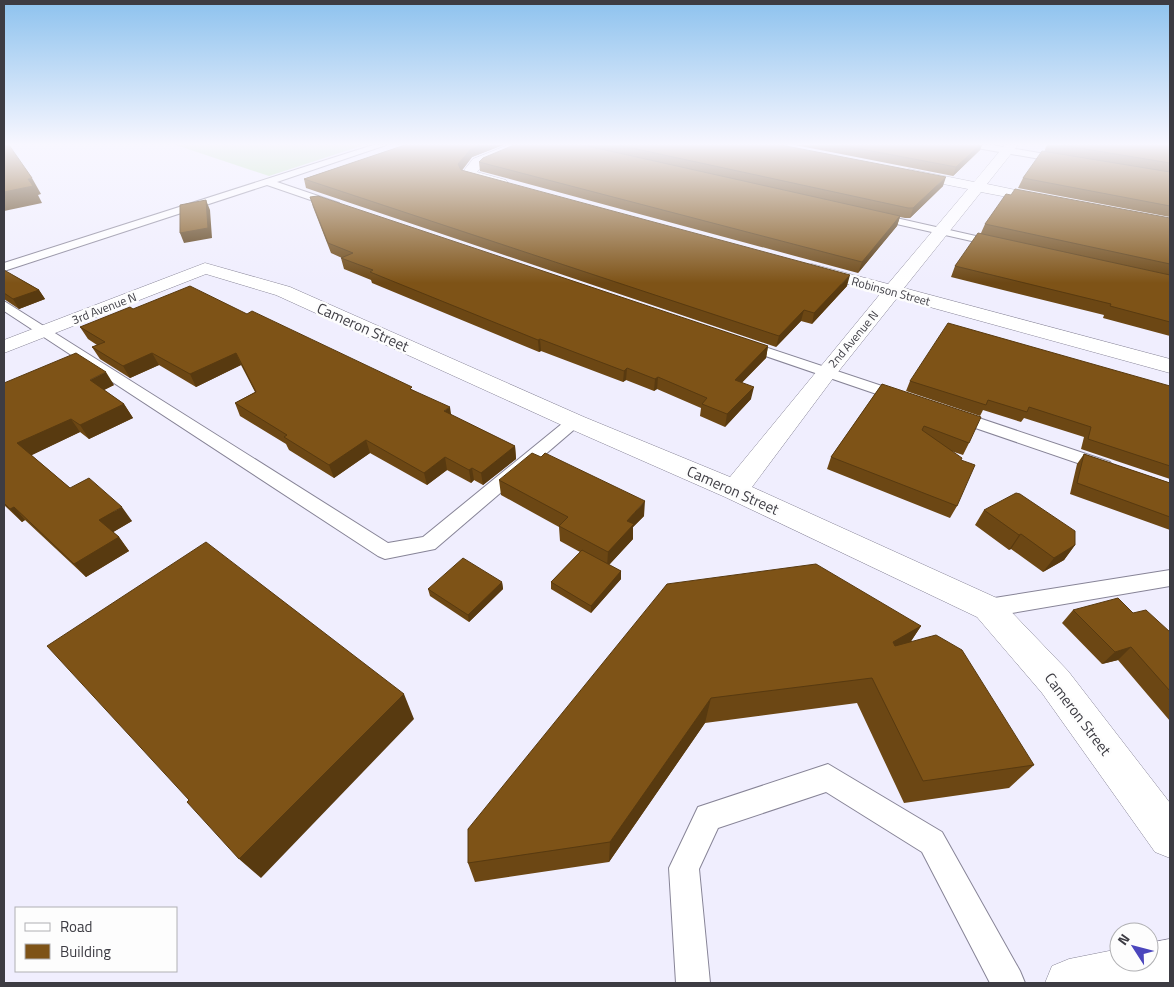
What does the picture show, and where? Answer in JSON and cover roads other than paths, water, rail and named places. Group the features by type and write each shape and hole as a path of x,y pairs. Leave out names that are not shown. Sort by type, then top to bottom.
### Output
{"street":[{"name":"2nd Avenue N","path":"735,490 826,372 974,191"},
{"path":"998,191 1064,204"},
{"name":"Robinson Street","path":"798,265 1170,366"},
{"name":"3rd Avenue N","path":"4,347 205,268"},
{"name":"Cameron Street","path":"205,268 283,291 575,422 735,490 988,608 1055,682 1170,837"},
{"path":"1069,983 1170,963"}],"lane":[{"path":"4,267 239,191"},
{"path":"294,191 351,210"},
{"path":"865,214 1008,247"},
{"path":"4,306 385,551 428,544 575,422"},
{"path":"733,340 919,403"},
{"path":"938,409 1114,469"},
{"path":"988,608 1170,578"},
{"path":"694,983 684,868 708,817 828,778 932,842 1008,983"}]}
